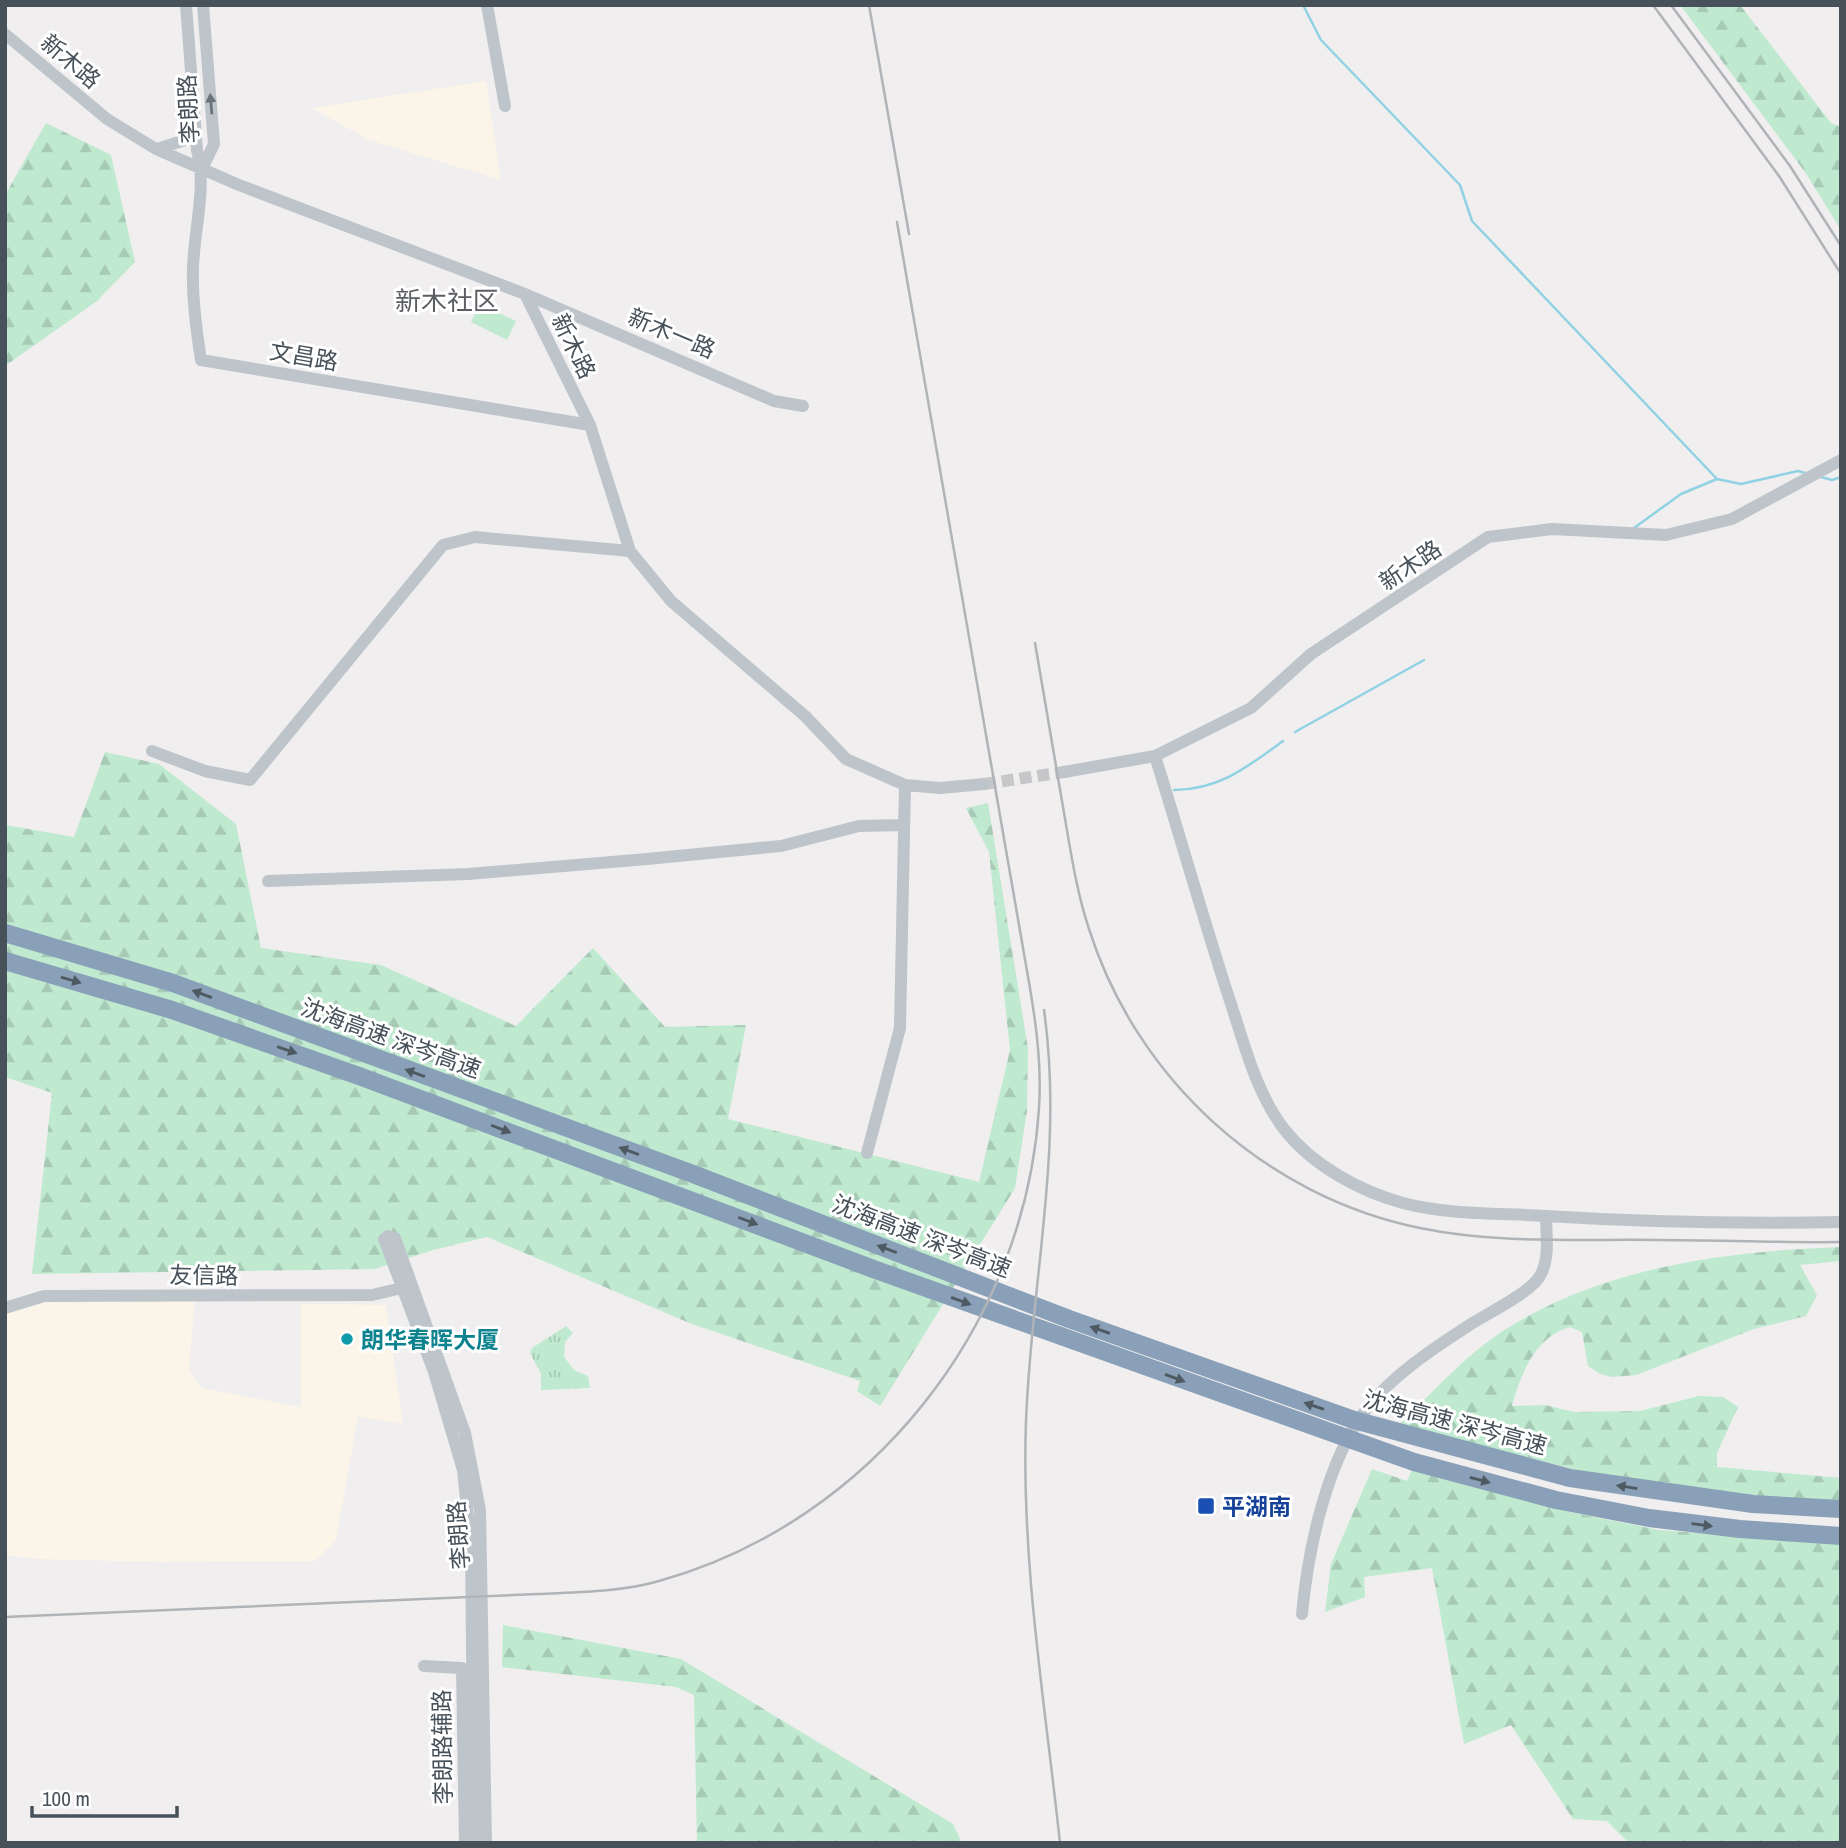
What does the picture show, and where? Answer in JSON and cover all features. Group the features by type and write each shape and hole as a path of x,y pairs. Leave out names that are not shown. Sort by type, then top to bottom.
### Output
{"highway":[{"name":"沈海高速 深岑高速","path":"5,933 173,983 693,1174 1069,1319 1354,1420 1570,1478 1753,1504 1841,1509"},
{"name":"沈海高速 深岑高速","path":"5,961 172,1010 359,1076 876,1270 1414,1462 1556,1500 1649,1518 1740,1529 1841,1536"}],"street":[{"name":"李朗路","path":"186,5 195,120 202,169"},
{"name":"李朗路","path":"202,5 214,144 202,169"},
{"path":"487,5 505,106"},
{"name":"新木路","path":"5,34 107,119 156,149 525,294 590,425 630,551 671,601 806,716 846,759 905,785 940,788 985,784"},
{"path":"156,149 167,148 182,141 195,120"},
{"name":"文昌路","path":"202,169 193,266 193,299 201,360 590,425"},
{"name":"新木一路","path":"525,294 774,401 803,406"},
{"name":"新木路","path":"1064,772 1155,755 1251,708 1311,654 1488,537 1552,529 1666,535 1732,519 1841,460"},
{"path":"152,751 205,771 250,780 443,545 475,537 630,551"},
{"path":"1155,755 1249,1060 1266,1101 1284,1129 1308,1154 1333,1172 1402,1203 1435,1210 1662,1223 1841,1222"},
{"path":"867,1153 900,1028 905,785"},
{"path":"268,881 468,874 647,859 780,846 859,826 904,825"},
{"path":"1302,1614 1306,1572 1314,1535 1334,1473 1368,1406 1407,1370 1464,1328 1535,1283 1546,1257 1546,1216"},
{"name":"李朗路","path":"474,1843 474,1511 455,1436 400,1283 390,1239 465,1433 474,1511 486,1843"},
{"name":"友信路","path":"5,1299 42,1288 370,1288 400,1283"},
{"name":"友信路","path":"5,1308 44,1296 372,1296 400,1283"},
{"path":"424,1666 462,1668"},
{"name":"李朗路辅路","path":"462,1668 464,1843"},
{"name":"李朗路辅路","path":"462,1668 491,1706 492,1843"}],"shaded area":[{"path":"486,81 501,180 369,140 312,108"},
{"path":"45,1295 195,1298 189,1371 202,1388 301,1407 301,1304 386,1305 403,1424 358,1417 336,1540 315,1561 161,1562 37,1559 5,1555 5,1309"}],"green space":[{"path":"1680,5 1740,5 1831,123 1841,127 1841,230 1805,172"},
{"path":"46,123 111,155 135,262 97,301 5,366 5,195"},
{"path":"480,304 516,321 507,340 471,322"},
{"path":"105,752 159,764 236,824 261,948 381,965 516,1026 593,948 665,1027 746,1025 728,1119 979,1182 1010,1050 989,852 966,808 988,803 1028,1048 1027,1111 1015,1188 880,1406 857,1391 860,1381 692,1324 487,1237 433,1250 375,1269 32,1274 52,1093 5,1077 5,825 74,837"},
{"path":"1841,1247 1841,1261 1800,1265 1817,1295 1806,1316 1754,1329 1636,1375 1612,1377 1600,1374 1588,1366 1582,1332 1570,1327 1547,1339 1531,1358 1512,1406 1545,1405 1574,1412 1640,1411 1699,1396 1723,1397 1738,1407 1717,1453 1717,1467 1841,1478 1841,1502 1724,1494 1593,1474 1399,1425 1452,1372 1496,1336 1549,1306 1588,1289 1629,1276 1713,1258"},
{"path":"566,1326 573,1333 565,1342 564,1357 574,1370 588,1376 590,1388 541,1390 541,1374 530,1353 532,1348"},
{"path":"1413,1468 1570,1512 1659,1530 1841,1544 1841,1843 1629,1843 1607,1821 1573,1819 1511,1725 1464,1744 1432,1568 1364,1577 1365,1597 1325,1612 1331,1564 1372,1469 1407,1481"},
{"path":"503,1625 681,1659 953,1824 962,1843 697,1843 694,1695 676,1687 502,1667"}],"waterway":[{"path":"1303,5 1321,40 1460,185 1472,221 1717,479 1741,484 1798,471 1805,473"},
{"path":"1821,477 1832,480 1841,477"},
{"path":"1634,528 1681,494 1717,479"},
{"path":"1295,732 1424,660"},
{"path":"1174,790 1191,789 1220,781 1245,768 1283,741"}],"tunnel":[{"path":"984,784 1064,772"}],"railway":[{"path":"869,5 909,234"},
{"path":"1653,5 1779,176 1841,274"},
{"path":"1671,5 1790,166 1841,246"},
{"path":"5,1617 584,1592 659,1581 736,1553 806,1513 869,1463 923,1404 969,1338 1004,1266 1027,1188 1039,1108 1039,1056 1030,988 897,222"},
{"path":"1035,643 1077,884 1089,929 1111,984 1139,1035 1174,1082 1214,1123 1260,1159 1310,1189 1363,1212 1449,1233 1538,1240 1841,1242"},
{"path":"1044,1010 1049,1062 1048,1165 1029,1369 1025,1474 1031,1580 1060,1843"}],"place":[{"name":"朗华春晖大厦","path":"347,1339"},
{"name":"平湖南","path":"1206,1506"}],"district":[{"name":"新木社区","path":"447,300"}]}
